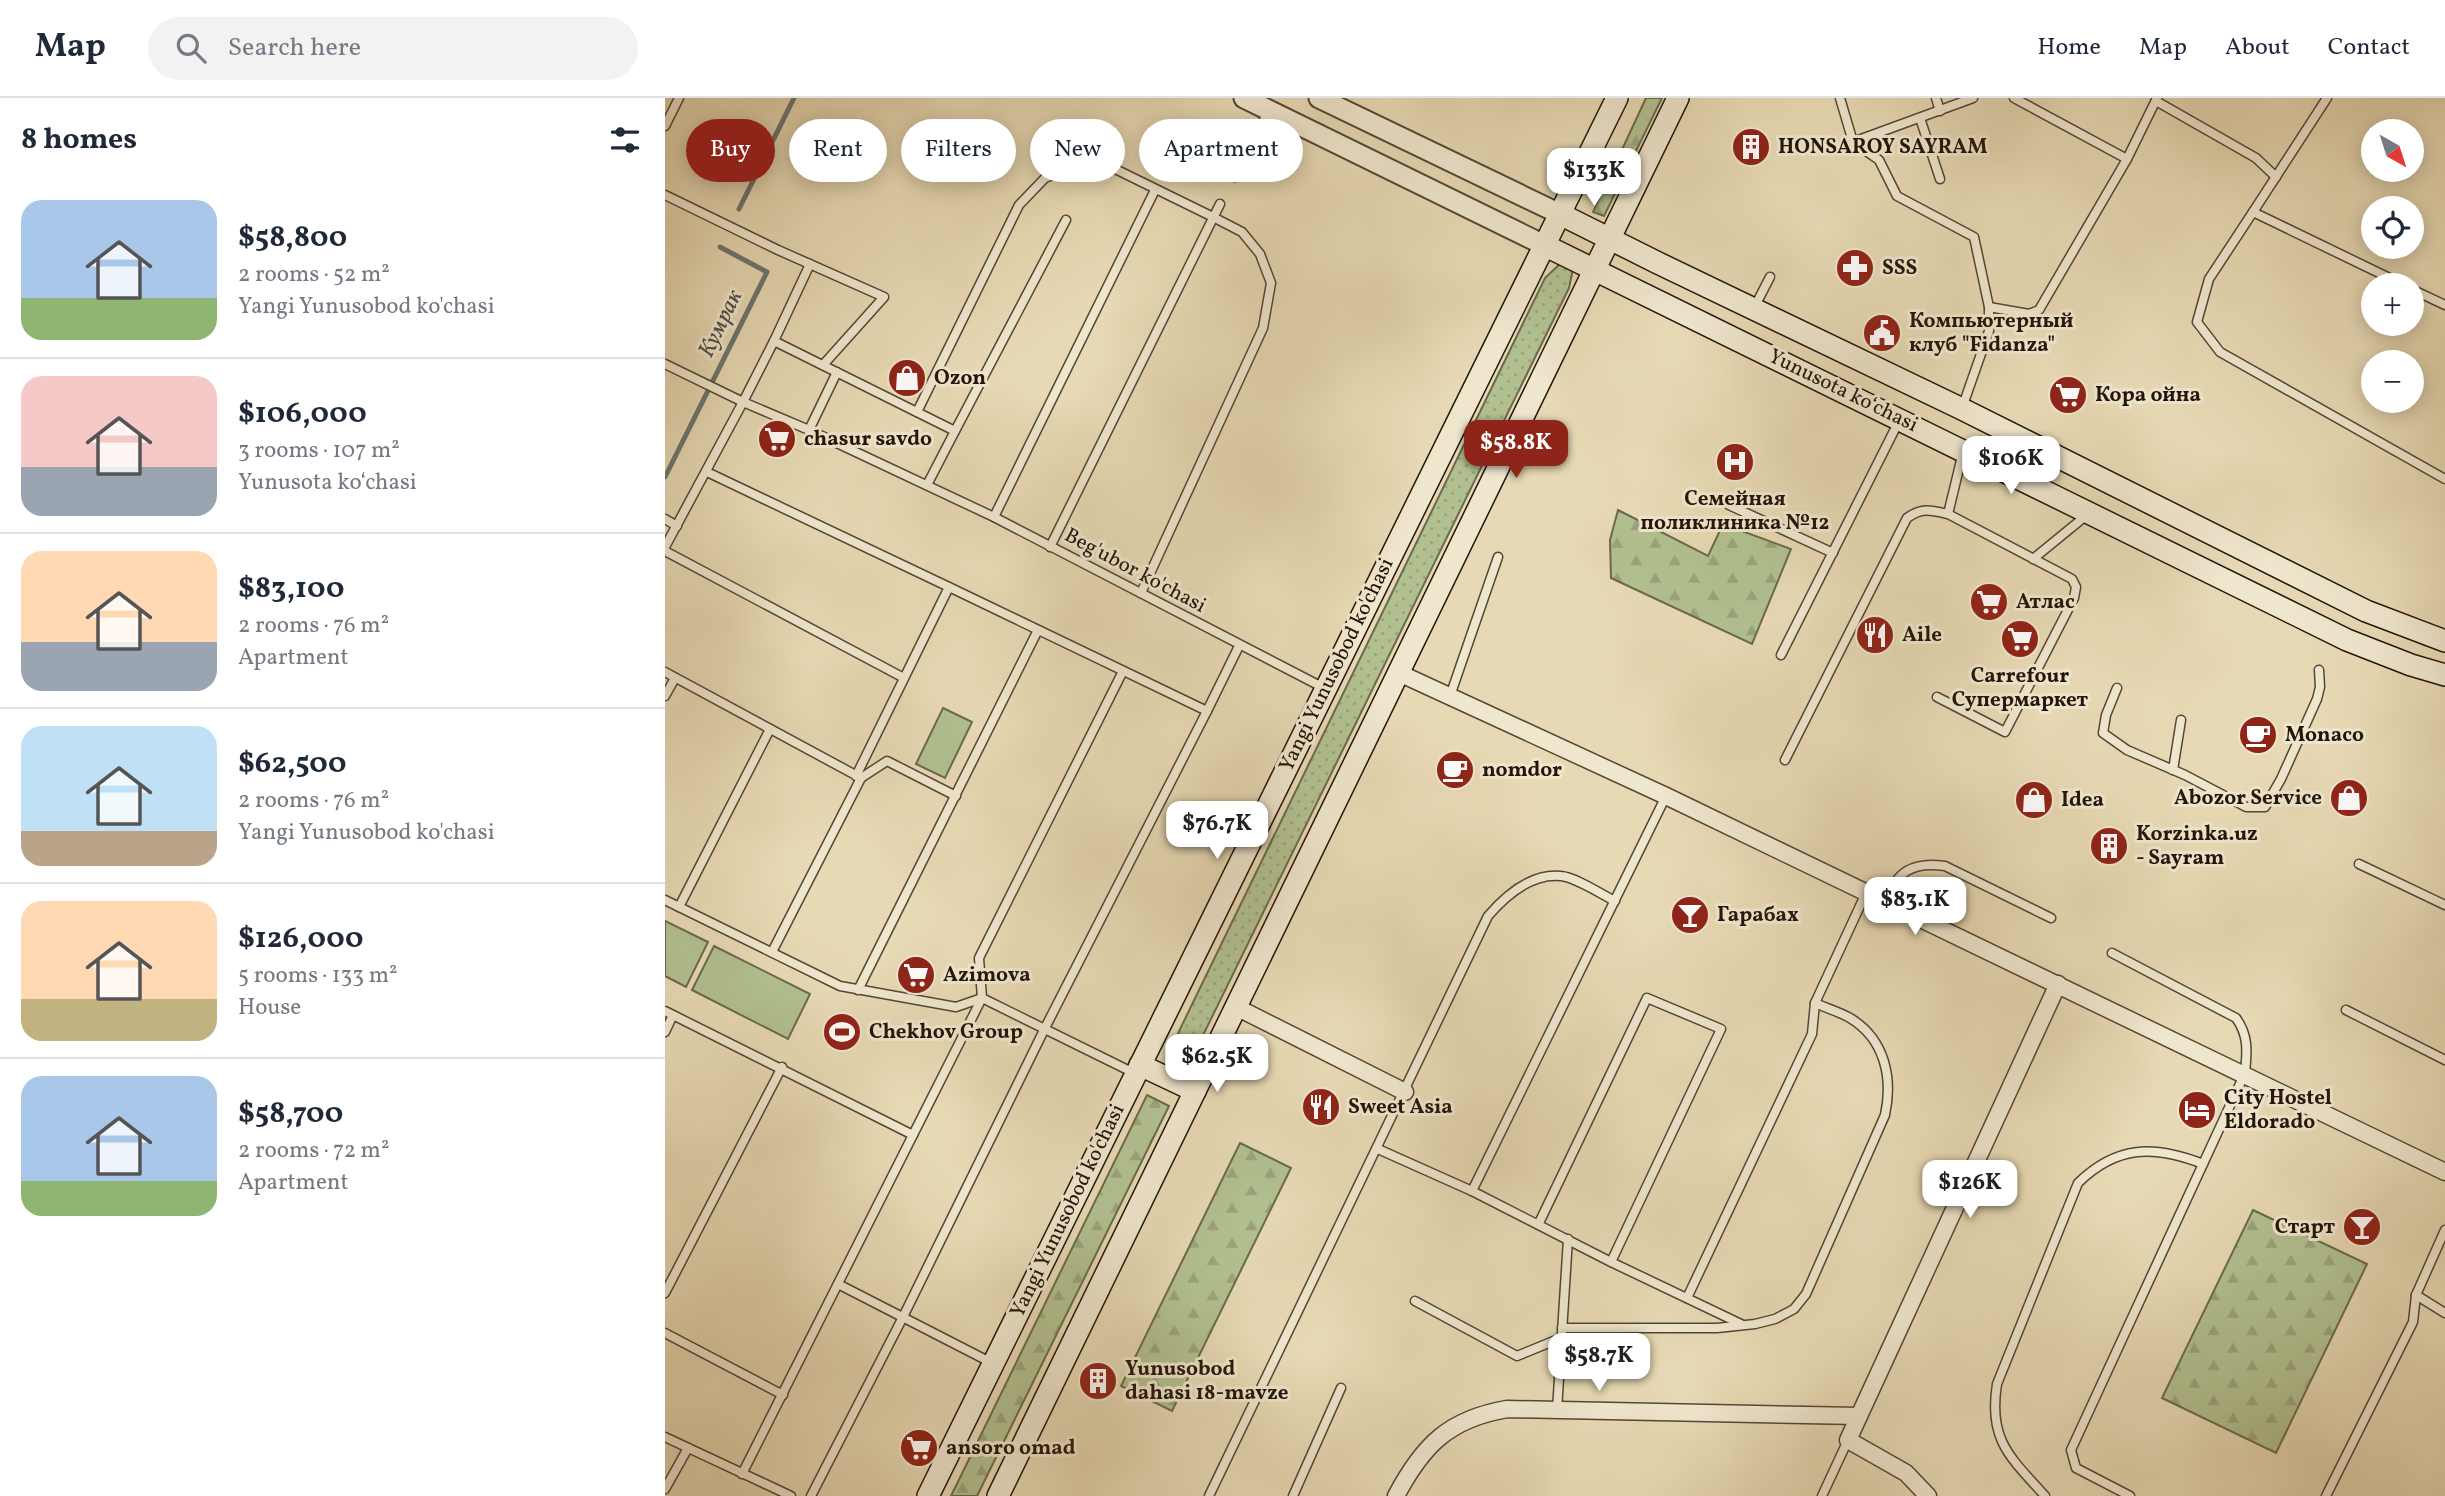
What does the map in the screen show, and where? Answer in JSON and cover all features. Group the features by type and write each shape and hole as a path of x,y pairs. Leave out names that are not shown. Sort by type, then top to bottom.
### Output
{"main road":[{"name":"Yangi Yunusobod ko'chasi","path":"929,1496 1617,98"},
{"path":"998,1496 1678,98"},
{"name":"Yunusota koʻchasi","path":"1560,214 1962,409 2366,611 2445,641"},
{"name":"Yunusota koʻchasi","path":"1544,245 2347,639 2410,665 2445,675"},
{"path":"1138,1070 1195,1091"}],"street":[{"name":"Yunusota koʻchasi","path":"1244,98 1544,245"},
{"name":"Yunusota koʻchasi","path":"1319,98 1560,214"},
{"path":"1399,673 1666,796 2245,1073 2445,1172"},
{"path":"1928,1496 1906,1473 1848,1440 2058,984"},
{"path":"1236,1007 1405,1092"},
{"path":"1396,1496 1425,1451 1459,1424 1480,1414 1507,1409 1859,1416"}],"lane":[{"path":"665,126 679,98"},
{"path":"1840,98 1853,142 1879,160 1898,196 1974,237 1989,307 1989,331 1962,409"},
{"path":"1935,98 1940,111"},
{"path":"1853,142 1973,98"},
{"path":"2014,98 2127,159"},
{"path":"2315,98 2322,107"},
{"path":"2327,98 2209,279 2197,322 2220,352 2445,479"},
{"path":"1989,307 2029,314 2039,310 2127,159 2156,100 2256,158 2276,177"},
{"path":"1264,119 1269,110"},
{"path":"1920,118 1940,180"},
{"path":"917,412 1019,205 1045,178 1075,166 1105,164 1242,232 1260,254 1272,283 1263,328 1141,593"},
{"path":"994,517 1155,190"},
{"path":"665,195 884,296 823,365"},
{"path":"1050,547 1220,204"},
{"path":"2253,212 2379,273"},
{"path":"927,485 1066,220"},
{"path":"810,264 743,402 665,549 904,678"},
{"path":"1753,309 1770,276"},
{"path":"2424,295 2445,305"},
{"path":"774,341 955,431"},
{"name":"Beg'ubor ko'chasi","path":"665,364 994,517 1326,689"},
{"path":"809,430 837,372"},
{"path":"1781,655 1900,419"},
{"path":"1948,514 1964,450"},
{"path":"707,472 1207,711"},
{"path":"1729,505 1833,553"},
{"path":"1785,760 1907,518 1925,509 1948,514 2072,579 2076,587 2074,598 2005,732 1937,698"},
{"path":"2033,559 2091,512"},
{"path":"665,519 677,526"},
{"path":"1450,696 1498,557"},
{"path":"772,953 949,587"},
{"path":"858,990 1038,630"},
{"path":"811,1496 1239,646"},
{"path":"2117,688 2106,715 2103,733 2127,750 2246,807 2265,807 2281,779 2317,699 2320,687 2319,670"},
{"path":"742,1474 982,998 979,958 1123,671"},
{"path":"665,672 859,777"},
{"path":"665,696 675,678"},
{"path":"2173,770 2182,720"},
{"path":"678,907 770,729"},
{"path":"859,777 887,761 956,796"},
{"path":"1472,1191 1666,796"},
{"path":"2359,864 2445,905"},
{"path":"1884,902 1898,876 1914,867 1935,865 1945,866 2050,918"},
{"path":"1209,1496 1488,916 1502,900 1520,887 1542,877 1563,875 1615,901"},
{"path":"1687,1298 1812,1034 1815,1003 1866,893"},
{"path":"665,900 840,986 956,1007 982,998 1138,1070"},
{"path":"2112,953 2236,1018 2242,1026 2247,1046 2245,1073 2071,1450 2076,1468 2130,1496"},
{"path":"1539,1223 1647,998 1721,1029 1611,1262"},
{"path":"1562,1328 1717,1328 1775,1319 1794,1309 1806,1294 1885,1115 1889,1098 1887,1067 1873,1038 1849,1017 1815,1003"},
{"path":"2346,1010 2445,1060"},
{"path":"665,1032 669,1013 782,1067 913,1135"},
{"path":"665,1293 782,1067"},
{"path":"1378,1149 1539,1223 1611,1262 1741,1324"},
{"path":"2045,1496 2004,1448 1996,1425 1993,1404 1997,1384 2078,1183 2091,1170 2135,1152 2178,1154 2203,1164"},
{"path":"2326,1496 2413,1322 2416,1294 2445,1230"},
{"path":"1557,1410 1568,1239"},
{"path":"838,1284 993,1364"},
{"path":"2416,1294 2445,1313"},
{"path":"1415,1301 1517,1356 1561,1338"},
{"path":"665,1333 783,1395"},
{"path":"1293,1496 1341,1388"},
{"path":"665,1437 791,1496"},
{"path":"1822,1496 1848,1440"},
{"path":"665,1489 688,1448"}],"green space":[{"path":"1646,98 1662,98 1604,216 1593,212"},
{"path":"1563,261 1571,264 1569,288 1187,1068 1174,1068 1166,1058 1545,278"},
{"path":"1618,510 1708,556 1723,524 1791,549 1752,644 1611,578 1610,540"},
{"path":"943,708 972,722 945,778 916,764"},
{"path":"665,921 708,942 686,987 665,976"},
{"path":"714,946 810,994 788,1039 692,990"},
{"path":"1147,1095 1169,1106 977,1496 951,1496"},
{"path":"1240,1143 1291,1168 1172,1411 1121,1386"},
{"path":"2253,1210 2367,1264 2276,1453 2162,1398"}],"waterway":[{"name":"Кумрак","path":"739,209 794,98"},
{"name":"Кумрак","path":"665,477 767,272 720,247"}],"place":[{"name":"HONSAROY SAYRAM","path":"1751,147"},
{"name":"SSS","path":"1855,268"},
{"name":"Компьютерный клуб \"Fidanza\"","path":"1882,333"},
{"name":"Ozon","path":"907,378"},
{"name":"Кора ойна","path":"2068,395"},
{"name":"chasur savdo","path":"777,439"},
{"name":"Семейная поликлиника №12","path":"1735,462"},
{"name":"Атлас","path":"1989,602"},
{"name":"Aile","path":"1875,635"},
{"name":"Carrefour Супермаркет","path":"2020,639"},
{"name":"Monaco","path":"2258,735"},
{"name":"nomdor","path":"1455,770"},
{"name":"Abozor Service","path":"2349,798"},
{"name":"Idea","path":"2034,800"},
{"name":"Korzinka.uz - Sayram","path":"2109,846"},
{"name":"Гарабах","path":"1690,915"},
{"name":"Azimova","path":"916,975"},
{"name":"Chekhov Group","path":"842,1032"},
{"name":"Sweet Asia","path":"1321,1107"},
{"name":"City Hostel Eldorado","path":"2197,1110"},
{"name":"Старт","path":"2362,1227"},
{"name":"Yunusobod dahasi 18-mavze","path":"1098,1381"},
{"name":"ansoro omad","path":"919,1448"}]}
